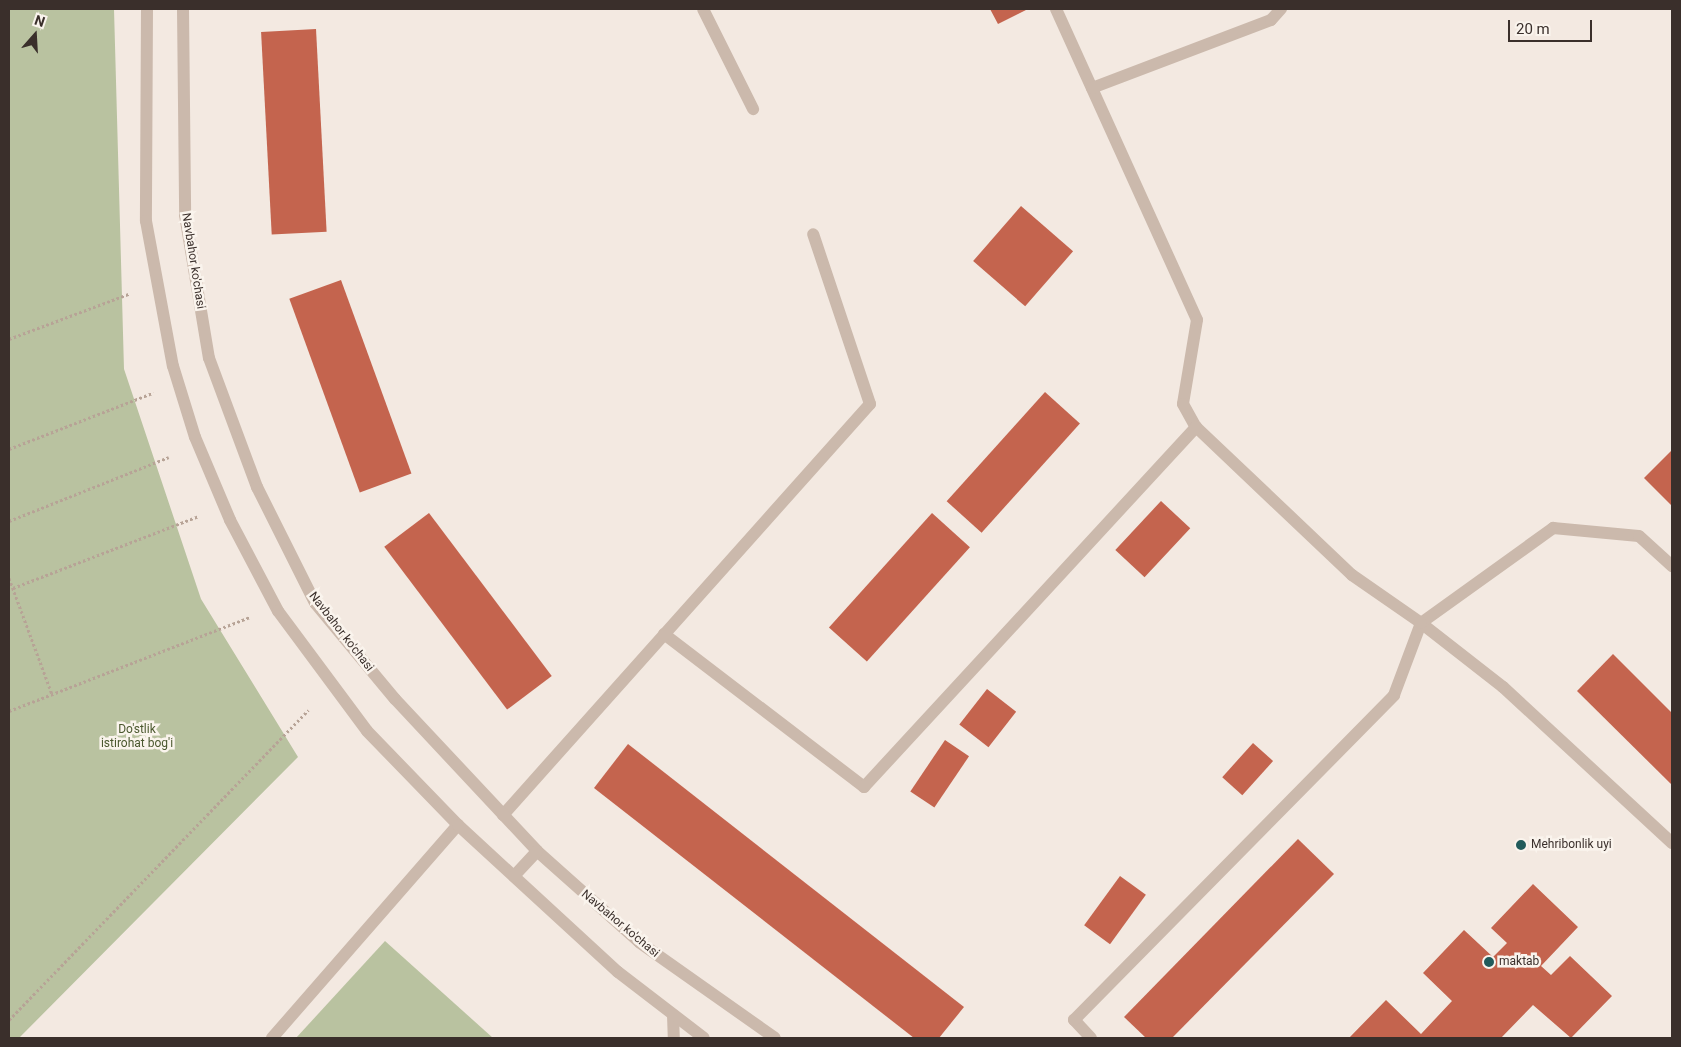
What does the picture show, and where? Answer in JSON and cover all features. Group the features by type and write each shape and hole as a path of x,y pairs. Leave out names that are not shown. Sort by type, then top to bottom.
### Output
{"street":[{"path":"147,9 146,221 173,366 195,437 230,520 278,611 367,731 458,824 618,972 704,1038"},
{"name":"Navbahor ko'chasi","path":"183,9 185,215 208,358 257,487 315,603 395,699 537,851 638,942 775,1038"},
{"path":"703,9 753,108"},
{"path":"1056,9 1196,320 1183,404 1196,427 1352,575 1420,623 1504,687 1672,843"},
{"path":"1092,88 1271,20 1282,9"},
{"path":"503,815 870,404 813,234"},
{"path":"664,634 864,787 1196,427"},
{"path":"1092,1038 1074,1020 1394,695 1420,623 1553,528 1639,536 1672,566"},
{"path":"272,1038 458,824"},
{"path":"514,876 537,851"},
{"path":"673,1015 674,1038"}],"path":[{"path":"9,339 129,294"},
{"path":"9,449 153,393"},
{"path":"9,521 170,457"},
{"path":"13,588 199,516"},
{"path":"9,578 52,694"},
{"path":"9,711 250,616"},
{"path":"9,1020 308,710"}],"green space":[{"name":"Do'stlik istirohat bog'i","path":"9,9 114,9 124,369 201,599 298,757 19,1038 9,1038"},
{"path":"385,941 493,1038 296,1038"}],"building":[{"path":"990,9 1028,9 998,24"},
{"path":"316,29 327,232 272,235 261,32"},
{"path":"1021,206 1073,251 1025,306 973,261"},
{"path":"341,280 411,474 360,492 289,299"},
{"path":"1045,392 1080,423 982,533 947,501"},
{"path":"1672,450 1672,506 1644,478"},
{"path":"1161,501 1190,528 1145,577 1115,550"},
{"path":"429,513 552,676 507,710 384,547"},
{"path":"932,513 970,547 867,662 829,627"},
{"path":"1613,654 1672,713 1672,785 1577,691"},
{"path":"987,689 1016,712 988,747 959,724"},
{"path":"945,740 969,756 934,808 910,791"},
{"path":"1253,743 1273,761 1242,795 1222,777"},
{"path":"628,744 964,1007 939,1038 914,1038 594,788"},
{"path":"1298,839 1334,874 1172,1038 1146,1038 1124,1017"},
{"path":"1120,876 1146,895 1110,944 1084,925"},
{"name":"maktab","path":"1533,884 1578,927 1541,966 1551,975 1570,956 1612,996 1571,1038 1533,1005 1501,1038 1349,1038 1386,1000 1421,1034 1452,1001 1423,973 1464,930 1493,957 1507,943 1491,928"}],"place":[{"name":"Mehribonlik uyi","path":"1521,845"},
{"name":"maktab","path":"1489,962"}]}
